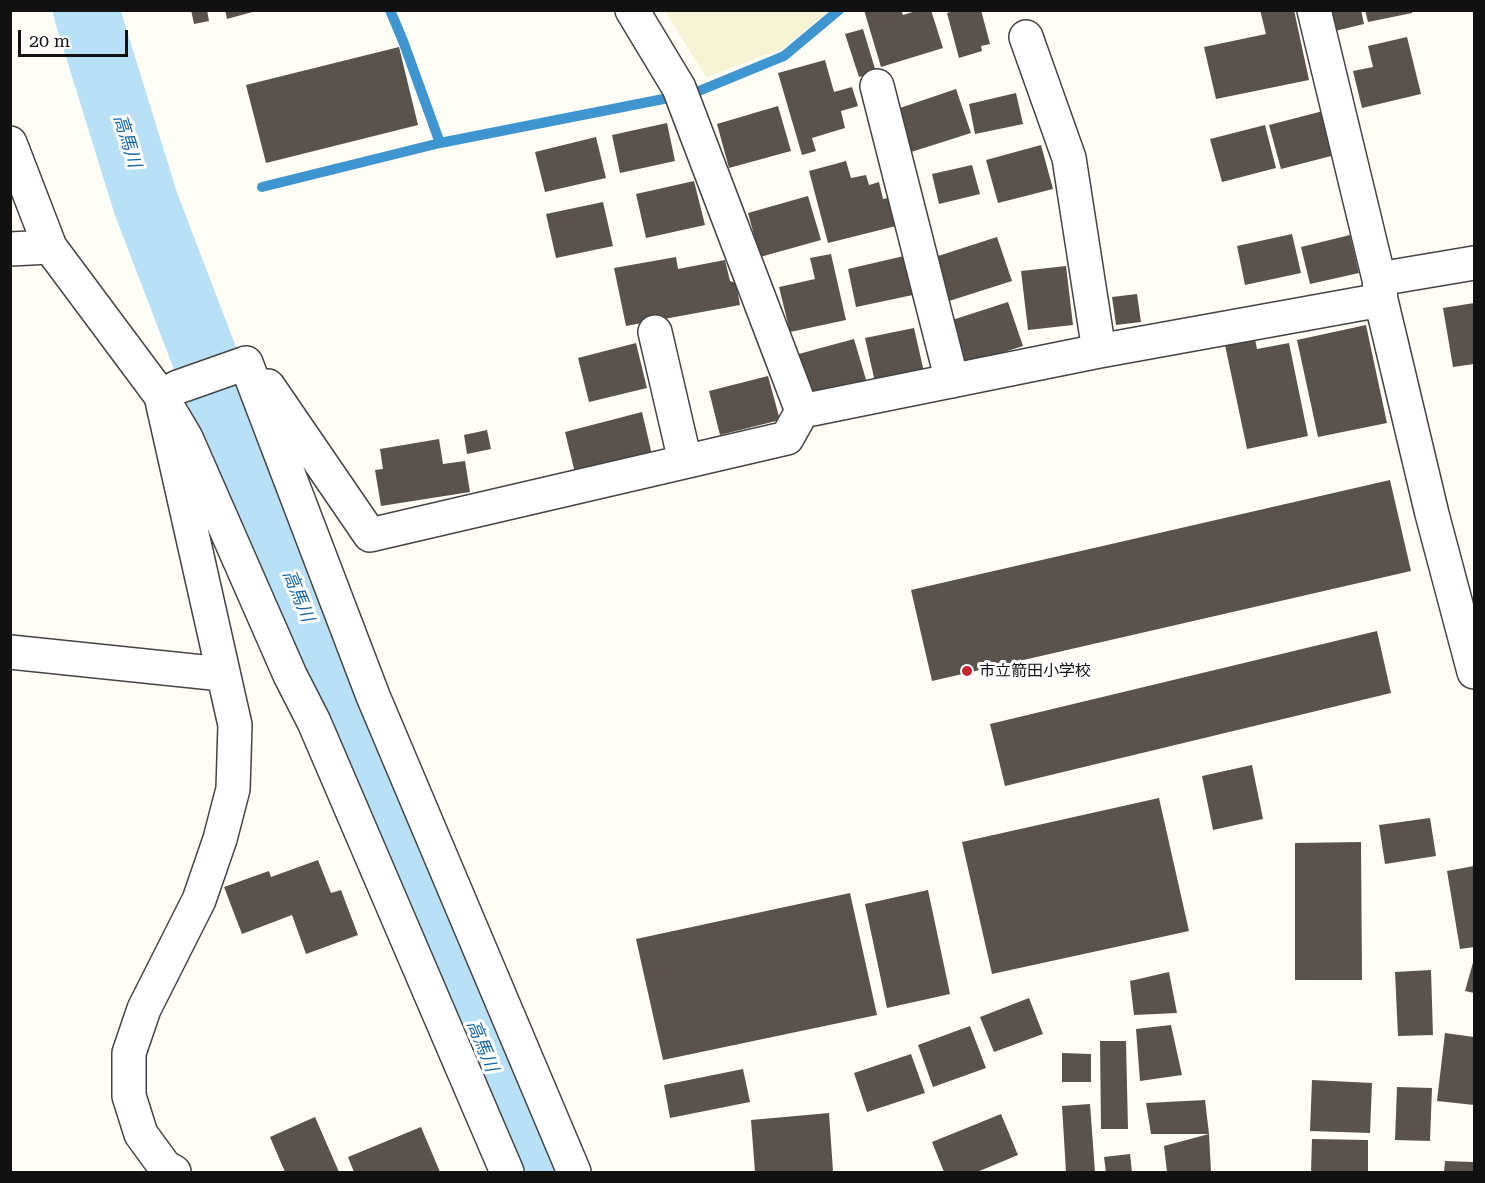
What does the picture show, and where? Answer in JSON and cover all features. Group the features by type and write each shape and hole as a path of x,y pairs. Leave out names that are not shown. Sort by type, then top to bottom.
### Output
{"street":[{"path":"632,10 682,97 802,411"},
{"path":"1314,10 1432,514 1474,672"},
{"path":"1026,37 1069,158 1099,351"},
{"path":"877,86 952,381"},
{"path":"10,142 50,247 170,392 186,438 290,675 314,722 507,1173"},
{"path":"10,249 50,247"},
{"path":"170,392 238,366 265,381 370,535 787,438 802,411 1099,351 1380,289 1474,262"},
{"path":"655,332 685,461"},
{"path":"238,366 574,1173"},
{"path":"170,392 222,674 235,725 233,789 220,839 199,900 144,1009 129,1053 129,1096 141,1134 165,1167 174,1173"},
{"path":"10,652 222,674"}],"shaded area":[{"path":"665,11 829,11 782,49 706,77"}],"building":[{"path":"191,10 207,10 209,21 194,24"},
{"path":"225,10 255,10 256,11 227,19"},
{"path":"864,10 901,10 903,15 919,10 931,10 943,48 881,67"},
{"path":"958,10 981,10 990,44 981,46 982,51 959,58 947,13"},
{"path":"1260,10 1294,10 1309,80 1216,99 1204,47 1266,34"},
{"path":"1330,10 1361,10 1364,24 1335,31"},
{"path":"1365,10 1412,10 1412,13 1368,22"},
{"path":"863,29 876,72 859,77 845,34"},
{"path":"1407,37 1421,94 1362,108 1353,71 1373,67 1368,46"},
{"path":"399,47 418,125 266,163 246,85"},
{"path":"825,60 834,92 852,87 858,106 841,111 845,128 812,138 816,151 802,155 778,73"},
{"path":"956,89 971,133 908,153 894,110"},
{"path":"1016,93 1023,124 975,134 969,104"},
{"path":"778,106 791,151 729,168 717,124"},
{"path":"1323,111 1335,155 1281,169 1269,125"},
{"path":"667,123 675,161 620,173 612,135"},
{"path":"1265,125 1276,168 1222,182 1210,139"},
{"path":"596,137 606,178 545,192 535,152"},
{"path":"1041,145 1053,189 998,203 986,160"},
{"path":"846,161 851,178 866,175 869,185 879,182 883,199 893,197 900,225 828,243 809,171"},
{"path":"972,165 980,194 939,204 932,174"},
{"path":"694,181 705,225 646,238 636,194"},
{"path":"808,196 821,240 760,257 748,213"},
{"path":"603,202 613,246 556,258 546,214"},
{"path":"1292,234 1301,273 1245,285 1237,246"},
{"path":"1350,235 1359,273 1310,284 1301,247"},
{"path":"997,237 1012,281 949,301 935,257"},
{"path":"831,254 846,320 790,332 779,287 815,279 810,258"},
{"path":"904,256 913,295 856,307 848,269"},
{"path":"676,257 678,269 725,260 730,281 736,283 740,305 626,326 614,268"},
{"path":"1066,266 1073,325 1028,330 1021,271"},
{"path":"1137,294 1141,322 1116,325 1112,297"},
{"path":"1008,302 1023,346 961,366 946,322"},
{"path":"1474,303 1474,364 1453,367 1443,308"},
{"path":"1366,325 1387,423 1318,437 1297,340"},
{"path":"914,328 924,372 875,382 865,338"},
{"path":"854,339 867,383 807,400 795,355"},
{"path":"1255,339 1257,349 1289,343 1308,436 1247,449 1225,345"},
{"path":"636,343 647,388 589,402 578,358"},
{"path":"768,376 780,420 720,435 709,391"},
{"path":"642,412 652,455 575,473 565,432"},
{"path":"487,430 491,449 467,454 464,435"},
{"path":"439,439 443,464 465,461 470,492 381,506 375,470 383,469 380,449"},
{"path":"1390,480 1411,571 932,681 911,590"},
{"path":"1377,631 1391,693 1005,786 990,724"},
{"path":"1252,765 1263,819 1213,830 1202,776"},
{"path":"1159,798 1189,931 992,974 962,842"},
{"path":"1430,818 1436,856 1385,864 1379,825"},
{"path":"1361,842 1362,980 1295,980 1295,843"},
{"path":"318,860 331,893 341,890 358,935 306,954 292,915 242,934 224,887 269,871 271,877"},
{"path":"1474,866 1474,947 1460,949 1447,871"},
{"path":"928,890 950,994 887,1008 865,904"},
{"path":"850,893 877,1015 663,1060 636,939"},
{"path":"1474,959 1474,993 1465,991"},
{"path":"1431,970 1433,1035 1398,1036 1395,972"},
{"path":"1169,972 1177,1013 1134,1015 1130,981"},
{"path":"1029,998 1043,1034 994,1052 980,1017"},
{"path":"1171,1025 1182,1075 1140,1081 1136,1029"},
{"path":"970,1026 986,1068 933,1087 918,1045"},
{"path":"1445,1033 1474,1037 1474,1105 1437,1101"},
{"path":"1100,1041 1126,1041 1128,1129 1101,1129"},
{"path":"1062,1053 1091,1054 1091,1082 1062,1082"},
{"path":"911,1054 925,1093 867,1112 854,1073"},
{"path":"743,1069 750,1102 670,1118 664,1085"},
{"path":"1312,1080 1372,1083 1370,1133 1310,1131"},
{"path":"1397,1087 1432,1088 1430,1141 1395,1140"},
{"path":"1205,1100 1209,1134 1151,1134 1146,1103"},
{"path":"1090,1104 1095,1172 1066,1172 1062,1106"},
{"path":"829,1113 833,1171 755,1172 751,1120"},
{"path":"1001,1114 1018,1155 977,1172 944,1172 932,1142"},
{"path":"315,1117 339,1172 285,1172 270,1137"},
{"path":"421,1127 440,1172 354,1172 348,1157"},
{"path":"1209,1134 1211,1172 1167,1172 1164,1146"},
{"path":"1312,1139 1368,1140 1368,1172 1311,1172"},
{"path":"1130,1154 1132,1172 1106,1172 1104,1157"},
{"path":"1445,1161 1473,1162 1473,1172 1444,1172"}],"waterway":[{"name":"高馬川","path":"86,10 146,204 234,434 400,854 436,930 533,1172"},
{"path":"390,10 440,143"},
{"path":"262,187 440,143 694,93 784,56 839,10"},
{"name":"高馬川","path":"130,205 160,202"}],"place":[{"name":"市立箭田小学校","path":"967,671"}]}
